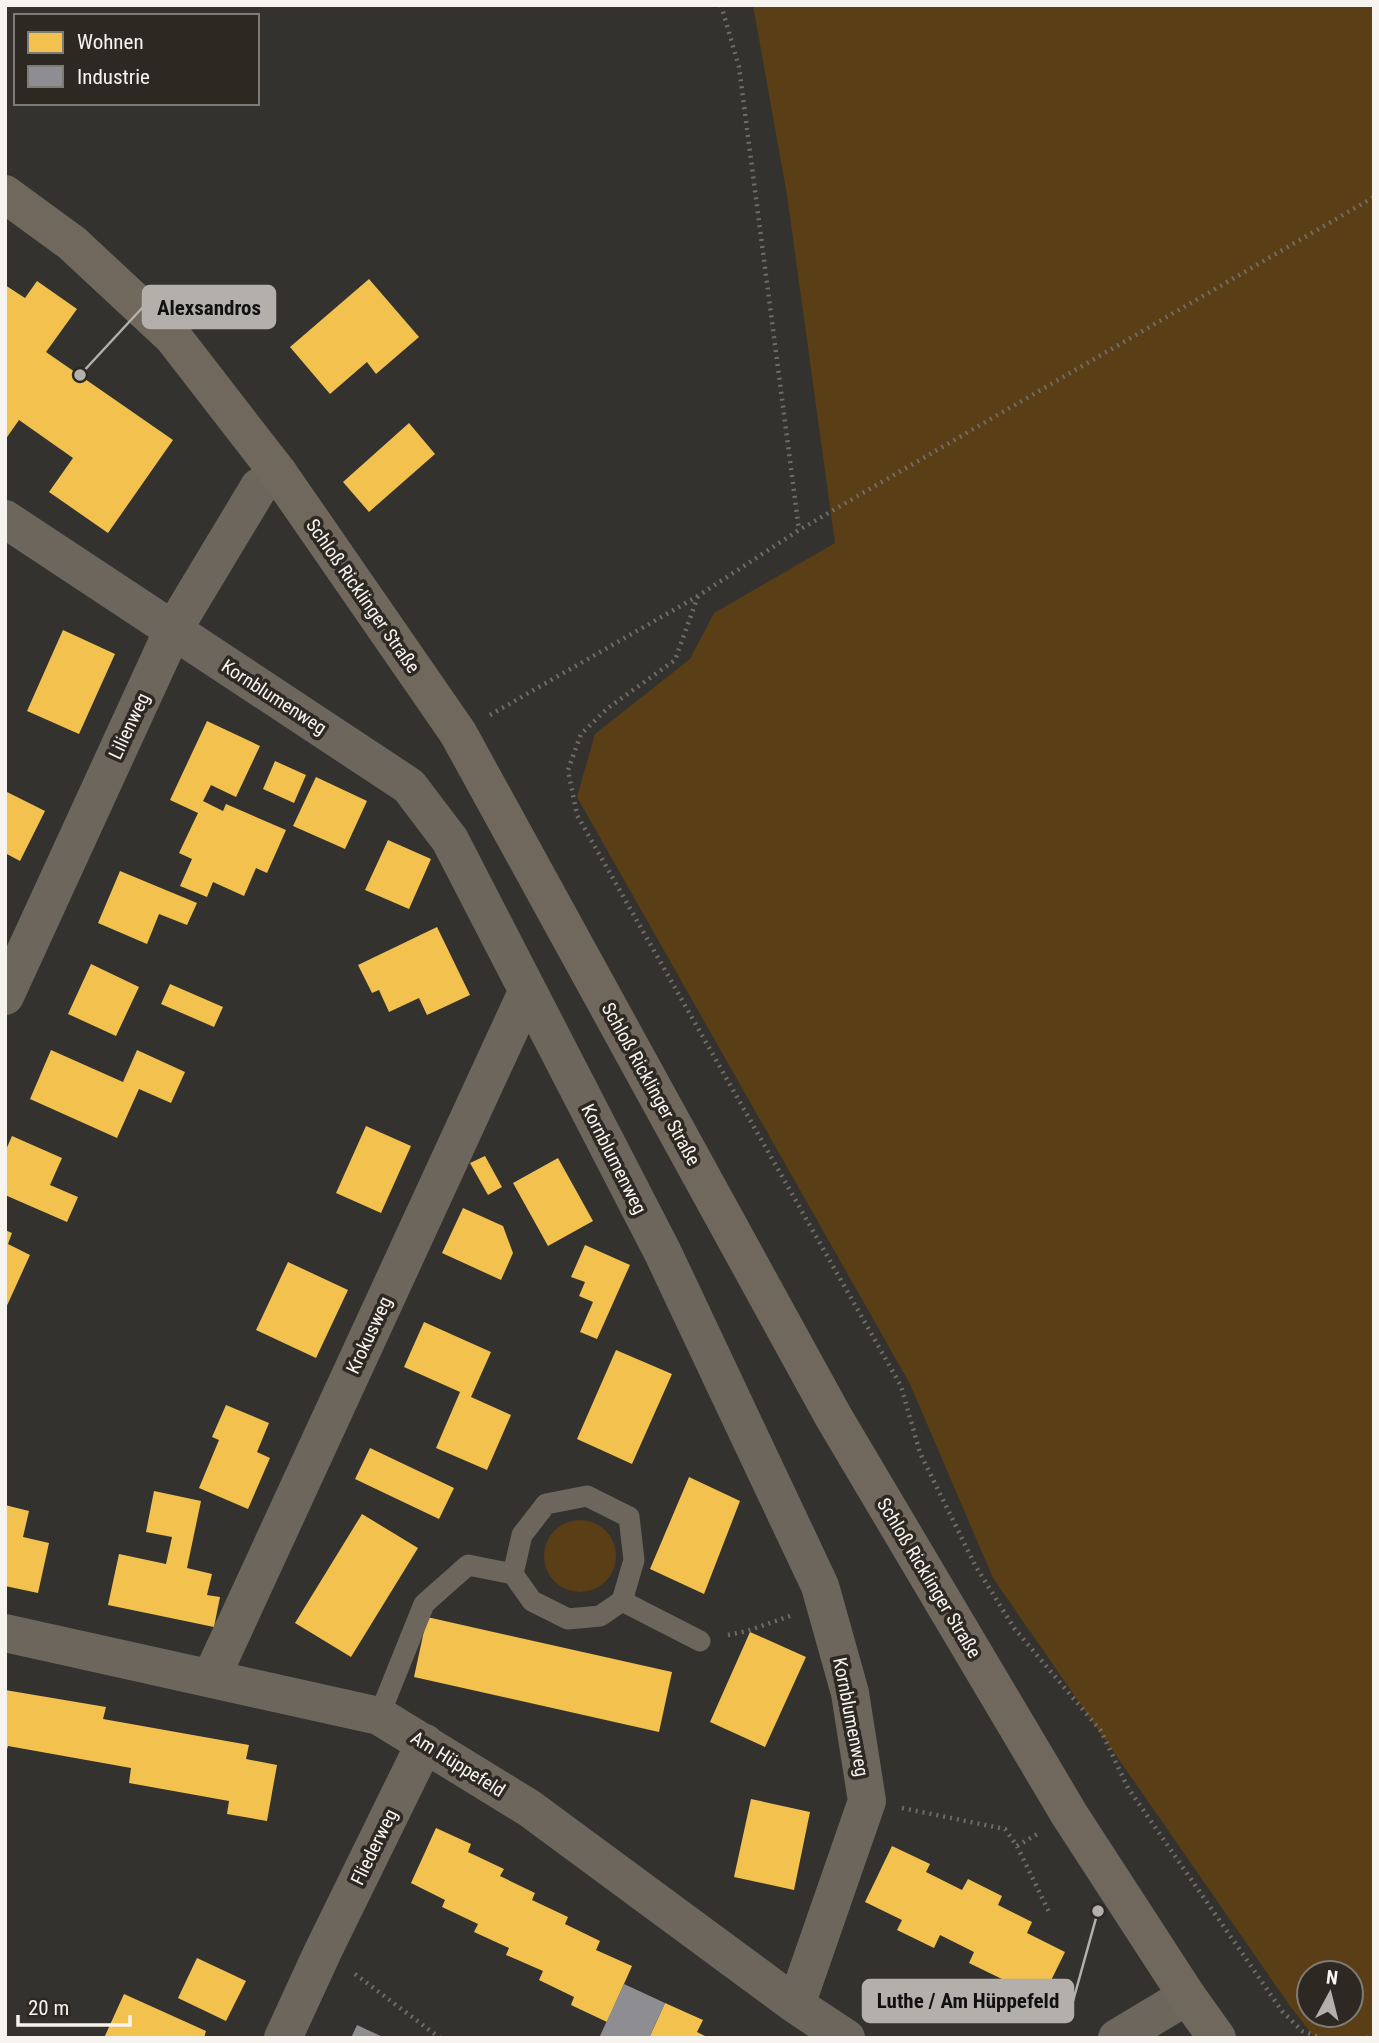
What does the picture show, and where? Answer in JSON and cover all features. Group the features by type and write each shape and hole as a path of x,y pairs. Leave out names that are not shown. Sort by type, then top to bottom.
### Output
{"street":[{"name":"Schloß Ricklinger Straße","path":"5,194 72,243 173,337 279,474 458,733 832,1416 1069,1814 1217,2038"},
{"name":"Lilienweg","path":"5,996 173,629 259,487 279,474"},
{"name":"Kornblumenweg","path":"5,519 409,786 450,840 663,1254 820,1586 850,1693 867,1801 796,2005"},
{"name":"Krokusweg","path":"211,1678 527,992"},
{"name":"Am Hüppefeld","path":"5,1633 379,1716 529,1808 796,2005 846,2038"},
{"name":"Fliederweg","path":"283,2038 425,1743"},
{"path":"1117,2038 1187,1996"}],"lane":[{"path":"379,1716 424,1604 468,1565 513,1574 532,1601 568,1619 600,1616 621,1601 634,1560 629,1517 587,1496 546,1504 522,1535 513,1574"},
{"path":"621,1601 699,1640"}],"path":[{"path":"721,5 739,67 799,530"},
{"path":"458,733 698,596 799,530 1374,197"},
{"path":"698,596 675,660 608,708 581,734 568,770 577,815 901,1386 920,1452 975,1564 1014,1628 1101,1731 1128,1788 1282,2011 1302,2031 1322,2038"},
{"path":"699,1640 747,1631 824,1604"},
{"path":"867,1801 1005,1829 1017,1846 1050,1914"},
{"path":"1017,1846 1032,1837"},
{"path":"323,1951 440,2038"},
{"path":"1366,2038 1374,2037"}],"shaded area":[{"path":"753,5 1374,5 1374,2038 1315,2038 1308,2029 1365,2029 1365,1959 1295,1959 1295,2012 993,1578 910,1384 577,797 595,734 690,659 714,613 835,543 787,195"},
{"path":"580,1520 594,1523 606,1530 613,1542 616,1556 613,1570 606,1582 594,1589 580,1592 566,1589 554,1582 547,1570 544,1556 547,1542 554,1530 566,1523"}],"building: Wohnen":[{"path":"369,279 419,337 376,374 367,362 330,394 290,347"},
{"path":"37,281 77,309 46,352 173,440 108,533 49,492 73,458 19,420 5,440 5,285 25,298"},
{"path":"409,423 435,454 369,512 343,482"},
{"path":"63,630 115,654 79,734 27,711"},
{"path":"207,721 260,746 236,797 211,785 203,801 223,811 226,804 286,830 267,873 256,868 244,896 213,882 207,897 180,886 192,859 179,853 198,813 170,800"},
{"path":"275,761 306,775 294,803 263,789"},
{"path":"316,777 367,801 345,849 293,826"},
{"path":"5,791 45,811 20,861 5,853"},
{"path":"388,840 431,859 409,909 365,890"},
{"path":"120,871 197,903 187,925 159,914 147,944 98,923"},
{"path":"437,927 470,995 427,1015 419,998 389,1012 379,990 372,993 358,965"},
{"path":"91,964 139,987 116,1036 68,1014"},
{"path":"170,984 223,1007 214,1027 161,1004"},
{"path":"51,1050 123,1082 137,1050 185,1072 171,1103 139,1089 117,1138 30,1099"},
{"path":"366,1126 411,1146 381,1213 336,1193"},
{"path":"12,1136 62,1158 50,1185 78,1197 67,1222 5,1195 5,1152"},
{"path":"485,1156 502,1187 488,1195 470,1163"},
{"path":"558,1158 593,1221 548,1246 513,1183"},
{"path":"463,1208 503,1226 513,1253 501,1280 442,1253"},
{"path":"5,1230 12,1233 8,1244 30,1255 5,1310"},
{"path":"585,1245 630,1265 597,1339 580,1332 593,1302 579,1296 585,1282 571,1277"},
{"path":"288,1262 348,1290 316,1358 256,1330"},
{"path":"424,1322 491,1352 471,1397 511,1415 487,1470 436,1448 460,1392 404,1367"},
{"path":"616,1350 672,1374 632,1464 577,1439"},
{"path":"226,1405 269,1423 257,1452 270,1458 248,1509 199,1488 219,1440 212,1437"},
{"path":"370,1448 454,1488 439,1519 355,1479"},
{"path":"689,1477 740,1501 704,1594 650,1569"},
{"path":"154,1491 201,1501 187,1568 212,1574 207,1595 220,1597 214,1627 108,1605 119,1554 166,1564 172,1537 146,1532"},
{"path":"5,1505 29,1511 23,1537 49,1543 38,1593 5,1586"},
{"path":"362,1514 418,1548 351,1657 295,1623"},
{"path":"427,1617 672,1672 659,1732 414,1677"},
{"path":"750,1632 806,1657 765,1747 710,1722"},
{"path":"5,1690 106,1707 103,1719 249,1745 246,1759 277,1765 267,1821 227,1814 229,1801 129,1783 131,1768 8,1746 5,1756"},
{"path":"751,1799 810,1812 794,1890 734,1877"},
{"path":"436,1828 471,1844 468,1852 504,1869 500,1876 535,1893 532,1900 568,1917 565,1924 600,1941 596,1950 632,1966 607,2022 571,2005 574,1997 539,1980 543,1971 506,1955 509,1948 474,1932 478,1924 442,1907 445,1900 411,1883"},
{"path":"892,1846 930,1864 926,1872 962,1890 968,1879 1002,1896 998,1905 1032,1922 1027,1933 1065,1952 1038,2007 1000,1988 1004,1980 969,1963 974,1952 940,1935 934,1948 897,1930 902,1920 865,1902"},
{"path":"197,1958 246,1981 226,2021 178,1998"},
{"path":"124,1994 206,2031 204,2038 104,2038"},
{"path":"665,2003 703,2020 697,2032 709,2038 649,2038"}],"building: Industrie":[{"path":"624,1984 665,2003 649,2038 599,2038"},
{"path":"357,2025 385,2038 351,2038"}],"place":[{"name":"Alexsandros","path":"80,375"},
{"name":"Luthe / Am Hüppefeld","path":"1098,1911"}]}
